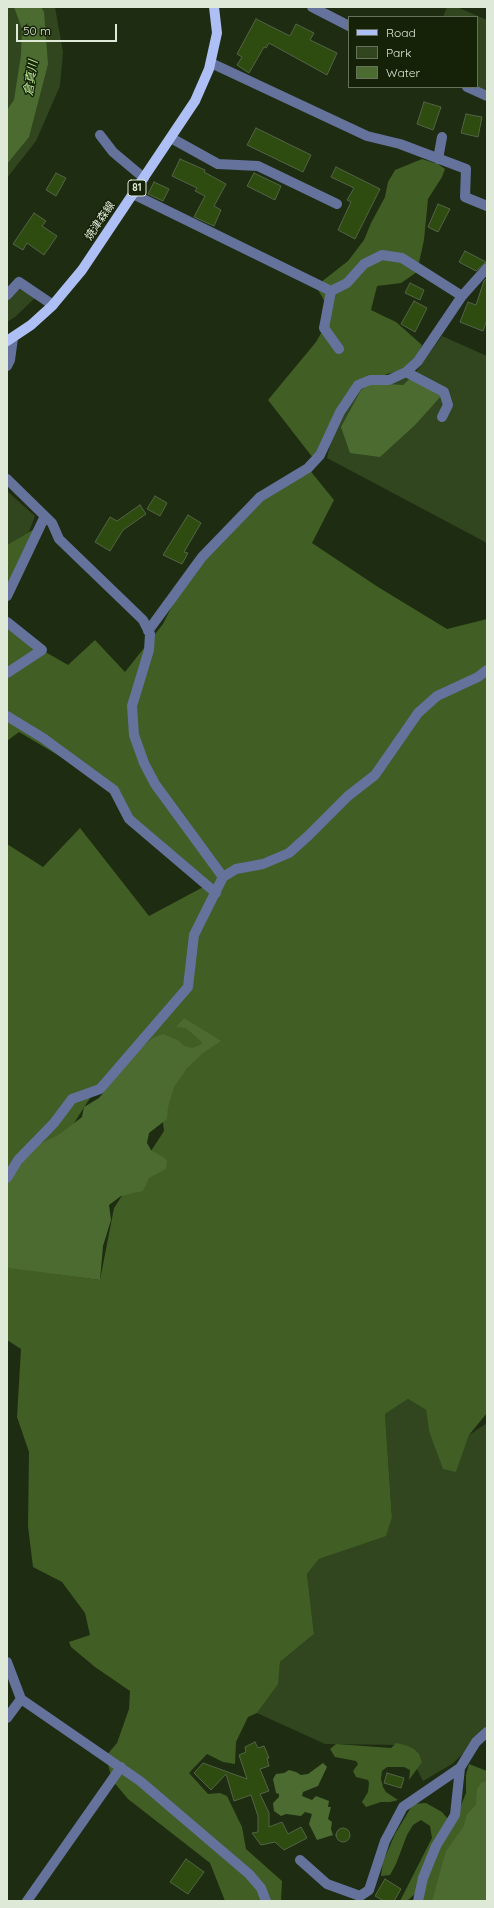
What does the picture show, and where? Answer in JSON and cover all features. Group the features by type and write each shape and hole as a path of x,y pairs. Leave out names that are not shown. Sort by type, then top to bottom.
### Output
{"main road":[{"name":"焼津森線","path":"10,340 53,305 82,270 195,101 211,63 217,33 214,7"}],"street":[{"path":"312,7 348,25"},
{"path":"211,63 367,136 400,144 466,169 465,197 487,206"},
{"path":"471,88 486,92"},
{"path":"100,135 113,152 144,178"},
{"path":"438,159 442,137"},
{"path":"171,138 218,164 258,166 337,204"},
{"path":"133,194 331,291 347,284 364,264 382,255 402,258 462,296"},
{"path":"148,631 202,557 260,497 308,468 320,454 340,412 358,385 370,380 389,380 406,372 418,361 462,296 487,268"},
{"path":"7,295 20,282 53,305"},
{"path":"331,291 324,328 339,349"},
{"path":"7,366 10,360 10,340"},
{"path":"406,372 444,392 448,405 442,417"},
{"path":"7,479 52,523 59,539 143,620 150,634 149,650 132,706 134,735 144,763 155,784 223,877"},
{"path":"7,596 45,516"},
{"path":"7,622 42,650 7,673"},
{"path":"7,1178 18,1160 54,1123 72,1100 100,1089 188,987 194,935 223,877 236,869 263,864 289,853 348,796 375,775 418,713 437,696 478,677 487,670"},
{"path":"7,716 43,738 114,790 129,819 216,893"},
{"path":"7,1662 21,1699 121,1767 249,1874 261,1888 266,1901"},
{"path":"7,1718 21,1699"},
{"path":"300,1860 327,1884 360,1896 369,1890 385,1841 403,1806 460,1768 476,1742 487,1732"},
{"path":"27,1901 121,1767"},
{"path":"418,1901 423,1878 436,1846 455,1815 460,1768"}],"green space":[{"path":"7,7 55,7 63,52 60,86 36,141 7,178"},
{"path":"447,7 457,7 478,16 443,16"},
{"path":"478,16 487,20 487,84 484,94 478,88"},
{"path":"20,289 36,297 15,317 7,322 7,299"},
{"path":"442,336 487,356 487,543 327,458 336,419 358,385 413,376"},
{"path":"7,491 35,516 29,532 7,545"},
{"path":"408,1399 426,1410 429,1431 456,1471 469,1435 487,1423 487,1735 480,1738 452,1764 423,1781 405,1745 325,1744 257,1713 277,1684 280,1662 314,1634 307,1574 319,1559 386,1535 392,1518 385,1414"}],"shaded area":[{"path":"422,159 438,164 445,169 442,177 428,199 424,240 417,272 401,283 377,286 371,310 396,322 422,345 418,354 400,371 387,374 377,379 360,380 313,458 268,400 316,342 324,328 326,304 316,286 348,261 364,240 385,197 388,182 395,170"},
{"path":"308,468 334,500 312,543 378,587 447,629 487,619 487,1413 469,1435 456,1472 443,1469 429,1431 426,1410 408,1399 385,1414 392,1518 386,1536 319,1559 307,1574 314,1634 280,1662 278,1684 257,1713 248,1717 236,1742 235,1764 223,1762 207,1754 189,1773 208,1794 220,1793 227,1796 242,1827 246,1849 282,1881 281,1901 225,1901 210,1863 128,1799 112,1780 106,1756 117,1743 129,1709 130,1691 95,1667 71,1647 69,1642 90,1635 85,1613 62,1582 33,1567 28,1526 29,1452 17,1417 21,1349 7,1340 7,1267 100,1280 114,1208 164,1131 161,1108 165,1079 92,1095 69,1131 7,1177 7,844 43,867 80,828 149,916 207,885 129,819 108,785 19,732 7,741 7,622 42,650 68,665 95,640 125,672 163,624 180,590 202,557 260,497"},
{"path":"41,525 7,596 7,545"},
{"path":"396,1743 414,1749 419,1754 422,1762 409,1780 410,1770 404,1767 387,1767 382,1771 381,1779 383,1787 386,1792 398,1800 381,1802 366,1807 362,1802 368,1792 368,1780 356,1777 353,1771 358,1764 356,1761 335,1757 330,1749 336,1744 391,1748"},
{"path":"469,1764 487,1771 487,1778 480,1807 444,1901 423,1901 415,1894 407,1901 400,1901 432,1838 430,1826 421,1820 413,1825 407,1835 396,1864 390,1875 381,1876 383,1862 395,1834 413,1804 426,1803 442,1812 453,1825 466,1793 466,1775"}],"water":[{"name":"倉真川","path":"14,7 41,7 44,12 48,64 29,137 7,164 7,110 14,100 21,55 22,29"},
{"path":"413,376 442,395 415,425 380,457 350,453 341,427 361,390 371,383 403,385"},
{"path":"184,1018 221,1041 203,1053 187,1068 174,1087 168,1107 167,1119 149,1133 147,1143 151,1150 167,1161 166,1169 149,1178 143,1191 121,1196 109,1205 111,1220 103,1246 100,1280 9,1268 7,1266 7,1180 11,1171 40,1144 60,1134 82,1117 84,1107 99,1098 112,1082 119,1065 153,1038 163,1034 178,1040 184,1046 192,1048 200,1045 202,1042 186,1028 176,1027"},
{"path":"323,1763 327,1767 318,1786 303,1792 302,1796 312,1800 316,1796 329,1801 328,1807 331,1807 328,1819 332,1822 331,1829 333,1835 317,1840 309,1824 312,1814 305,1812 301,1816 286,1814 281,1816 274,1811 273,1803 279,1797 279,1794 276,1793 273,1779 276,1774 284,1773 289,1770 301,1775 308,1774"},
{"path":"487,1781 487,1901 432,1901 446,1851 464,1826 467,1814 476,1805 477,1789 481,1783"}],"building":[{"path":"256,19 290,36 296,24 314,33 310,40 337,53 327,75 269,43 266,48 264,47 249,73 237,65 242,57 237,54"},
{"path":"424,102 441,107 433,130 417,124"},
{"path":"466,114 482,117 478,137 461,133"},
{"path":"256,128 311,155 303,172 247,145"},
{"path":"180,159 205,170 204,172 226,184 214,206 221,210 214,226 194,217 205,196 195,191 197,188 172,176"},
{"path":"336,167 380,189 355,239 338,230 351,202 347,200 354,188 331,177"},
{"path":"56,173 66,178 56,196 46,190"},
{"path":"254,173 281,186 275,200 247,186"},
{"path":"154,182 169,189 163,201 148,194"},
{"path":"438,204 450,209 438,232 428,227"},
{"path":"34,213 46,221 42,226 57,236 44,255 27,243 23,250 13,244"},
{"path":"465,251 486,262 476,271 459,262"},
{"path":"487,278 487,320 483,331 460,322 468,302 476,305 484,281"},
{"path":"410,283 424,290 420,300 405,293"},
{"path":"414,301 427,308 415,332 401,324"},
{"path":"155,496 167,503 160,516 147,509"},
{"path":"140,505 146,514 123,530 110,551 95,542 110,517 117,521"},
{"path":"188,515 201,523 184,552 188,553 182,564 163,555"},
{"path":"255,1742 258,1748 264,1746 269,1758 267,1758 269,1766 260,1769 269,1791 260,1794 269,1813 269,1827 282,1822 288,1834 301,1827 307,1838 284,1850 275,1842 261,1845 252,1833 258,1832 258,1816 251,1795 234,1801 226,1774 211,1790 194,1773 203,1763 247,1779 239,1755 246,1752 245,1747"},
{"path":"387,1773 404,1778 401,1788 384,1783"},
{"path":"343,1828 348,1830 350,1835 348,1840 343,1842 338,1840 336,1835 338,1830"},
{"path":"186,1859 204,1872 188,1894 170,1882"},
{"path":"385,1879 401,1889 394,1901 384,1901 375,1896"}]}
